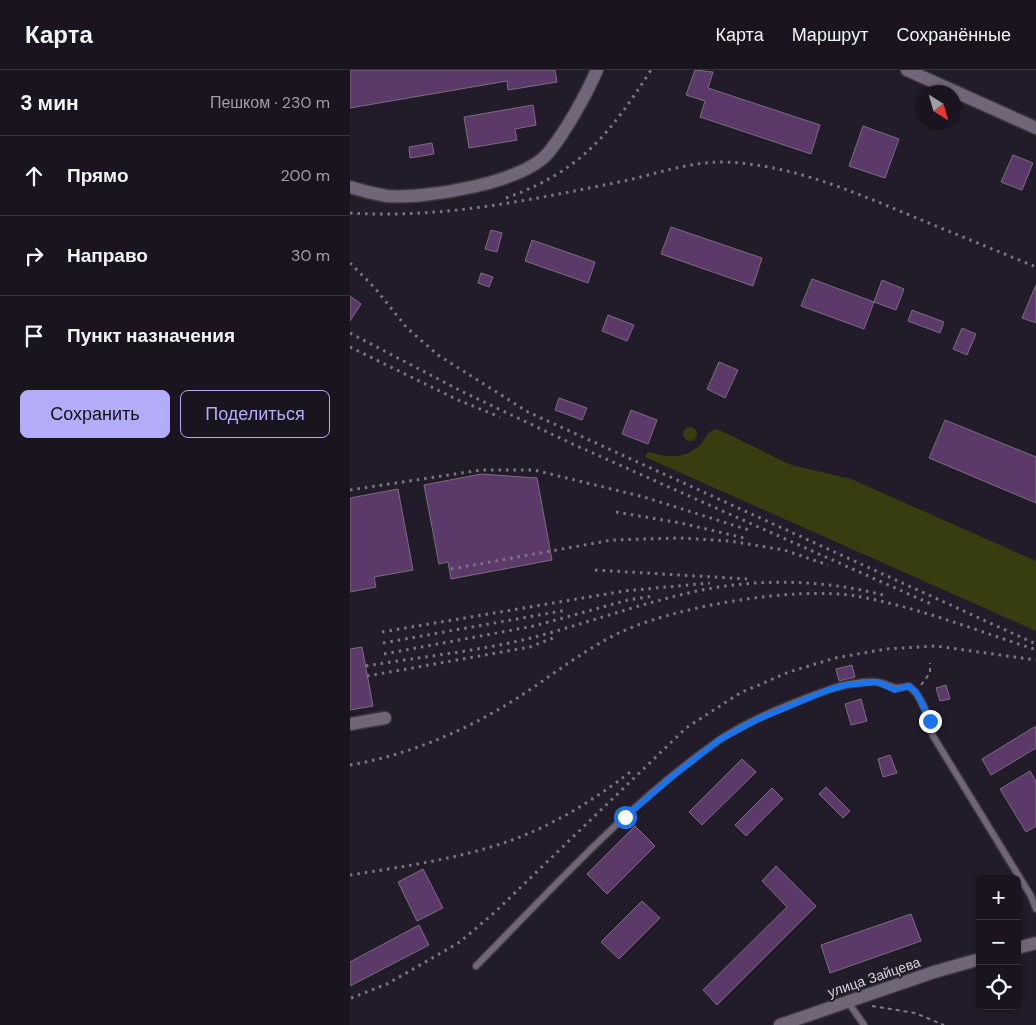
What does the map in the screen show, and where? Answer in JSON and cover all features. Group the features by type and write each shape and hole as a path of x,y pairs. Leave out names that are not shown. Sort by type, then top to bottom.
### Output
{"street":[{"path":"350,187 388,196 428,194 517,175 548,153 588,90 597,70"},
{"path":"907,70 1036,128"},
{"path":"350,724 384,718"},
{"path":"1021,947 1036,943"},
{"name":"улица Зайцева","path":"780,1025 934,972 976,960"}],"lane":[{"path":"476,966 625,817 719,740 756,720 837,688 877,682 895,690 908,686 916,692 930,721 933,736 1031,896 1036,909"},
{"path":"848,1002 864,1025"}],"path":[{"path":"916,692 930,672 930,663"},
{"path":"867,1005 915,1012 944,1025"}],"green space":[{"path":"690,427 695,429 697,434 695,439 690,441 685,439 683,434 685,429"},
{"path":"717,429 791,465 851,479 1036,561 1036,631 645,457 648,452 669,456 688,453 700,445 711,431"}],"building":[{"path":"350,70 555,70 557,82 508,90 507,81 350,108"},
{"path":"695,70 713,72 708,88 820,125 811,154 700,117 705,101 686,95"},
{"path":"533,105 536,125 515,129 517,140 469,148 464,117"},
{"path":"863,126 899,139 885,178 849,166"},
{"path":"432,143 434,154 410,158 409,147"},
{"path":"1013,155 1033,163 1022,190 1001,182"},
{"path":"671,227 762,258 753,286 661,254"},
{"path":"491,230 502,233 497,252 485,249"},
{"path":"532,240 595,262 588,283 525,261"},
{"path":"481,273 493,277 489,287 478,283"},
{"path":"812,279 874,302 864,329 801,306"},
{"path":"882,280 904,289 896,310 874,302"},
{"path":"1036,285 1036,323 1022,318"},
{"path":"350,296 361,304 350,321"},
{"path":"912,310 944,322 940,333 908,321"},
{"path":"608,315 634,325 627,341 602,331"},
{"path":"962,328 976,334 967,355 953,349"},
{"path":"719,362 738,370 725,398 707,389"},
{"path":"559,398 587,408 582,420 555,410"},
{"path":"631,410 657,420 648,444 622,434"},
{"path":"945,420 1036,457 1036,503 929,458"},
{"path":"481,474 537,478 552,560 451,579 448,562 439,564 424,485"},
{"path":"398,489 413,570 374,577 376,587 350,592 350,498"},
{"path":"362,647 373,706 350,710 350,649"},
{"path":"852,665 855,677 839,681 836,669"},
{"path":"946,685 950,699 940,701 936,688"},
{"path":"861,699 867,721 851,725 845,704"},
{"path":"1036,726 1036,748 991,775 982,759"},
{"path":"890,755 897,773 883,777 878,759"},
{"path":"742,759 756,772 702,825 689,812"},
{"path":"1030,771 1036,781 1036,826 1026,832 1000,789"},
{"path":"826,787 850,811 843,818 819,794"},
{"path":"772,788 783,799 746,836 735,825"},
{"path":"635,826 655,846 607,894 587,874"},
{"path":"776,866 816,906 717,1005 703,990 787,907 762,881"},
{"path":"423,869 443,908 417,921 398,882"},
{"path":"642,901 660,918 619,959 601,942"},
{"path":"911,914 921,941 830,973 821,945"},
{"path":"419,925 429,945 350,986 350,962"}],"railway":[{"path":"506,198 554,176 574,163 591,148 621,114 651,70"},
{"path":"350,213 384,214 452,211 586,189 696,164 723,162 771,167 817,179 1036,267"},
{"path":"350,263 374,287 407,328 438,355 528,412 1036,644"},
{"path":"350,333 463,392 577,446 931,604"},
{"path":"350,347 458,400 500,417"},
{"path":"350,490 481,470 534,470 644,497 752,531"},
{"path":"616,512 681,523 744,538"},
{"path":"451,569 612,540 680,538 730,541 784,550 828,565"},
{"path":"595,570 747,579"},
{"path":"366,666 511,643 659,600 725,586 793,582 839,586 883,595"},
{"path":"382,632 624,591 710,583"},
{"path":"350,765 389,756 447,736 516,699 588,650 619,633 671,614 736,601 802,594 856,596 901,606 1034,649"},
{"path":"384,654 534,626 628,600 653,596"},
{"path":"383,643 567,610"},
{"path":"367,676 530,647 553,638"},
{"path":"351,998 387,984 460,942 495,912 686,728 740,693 789,672 835,658 886,649 936,646 1036,660"},
{"path":"350,875 466,854 511,840 572,812 633,770"}],"route":[{"path":"625,817 719,740 756,720 828,690 846,685 877,682 895,690 908,686 916,692 930,721"}]}
